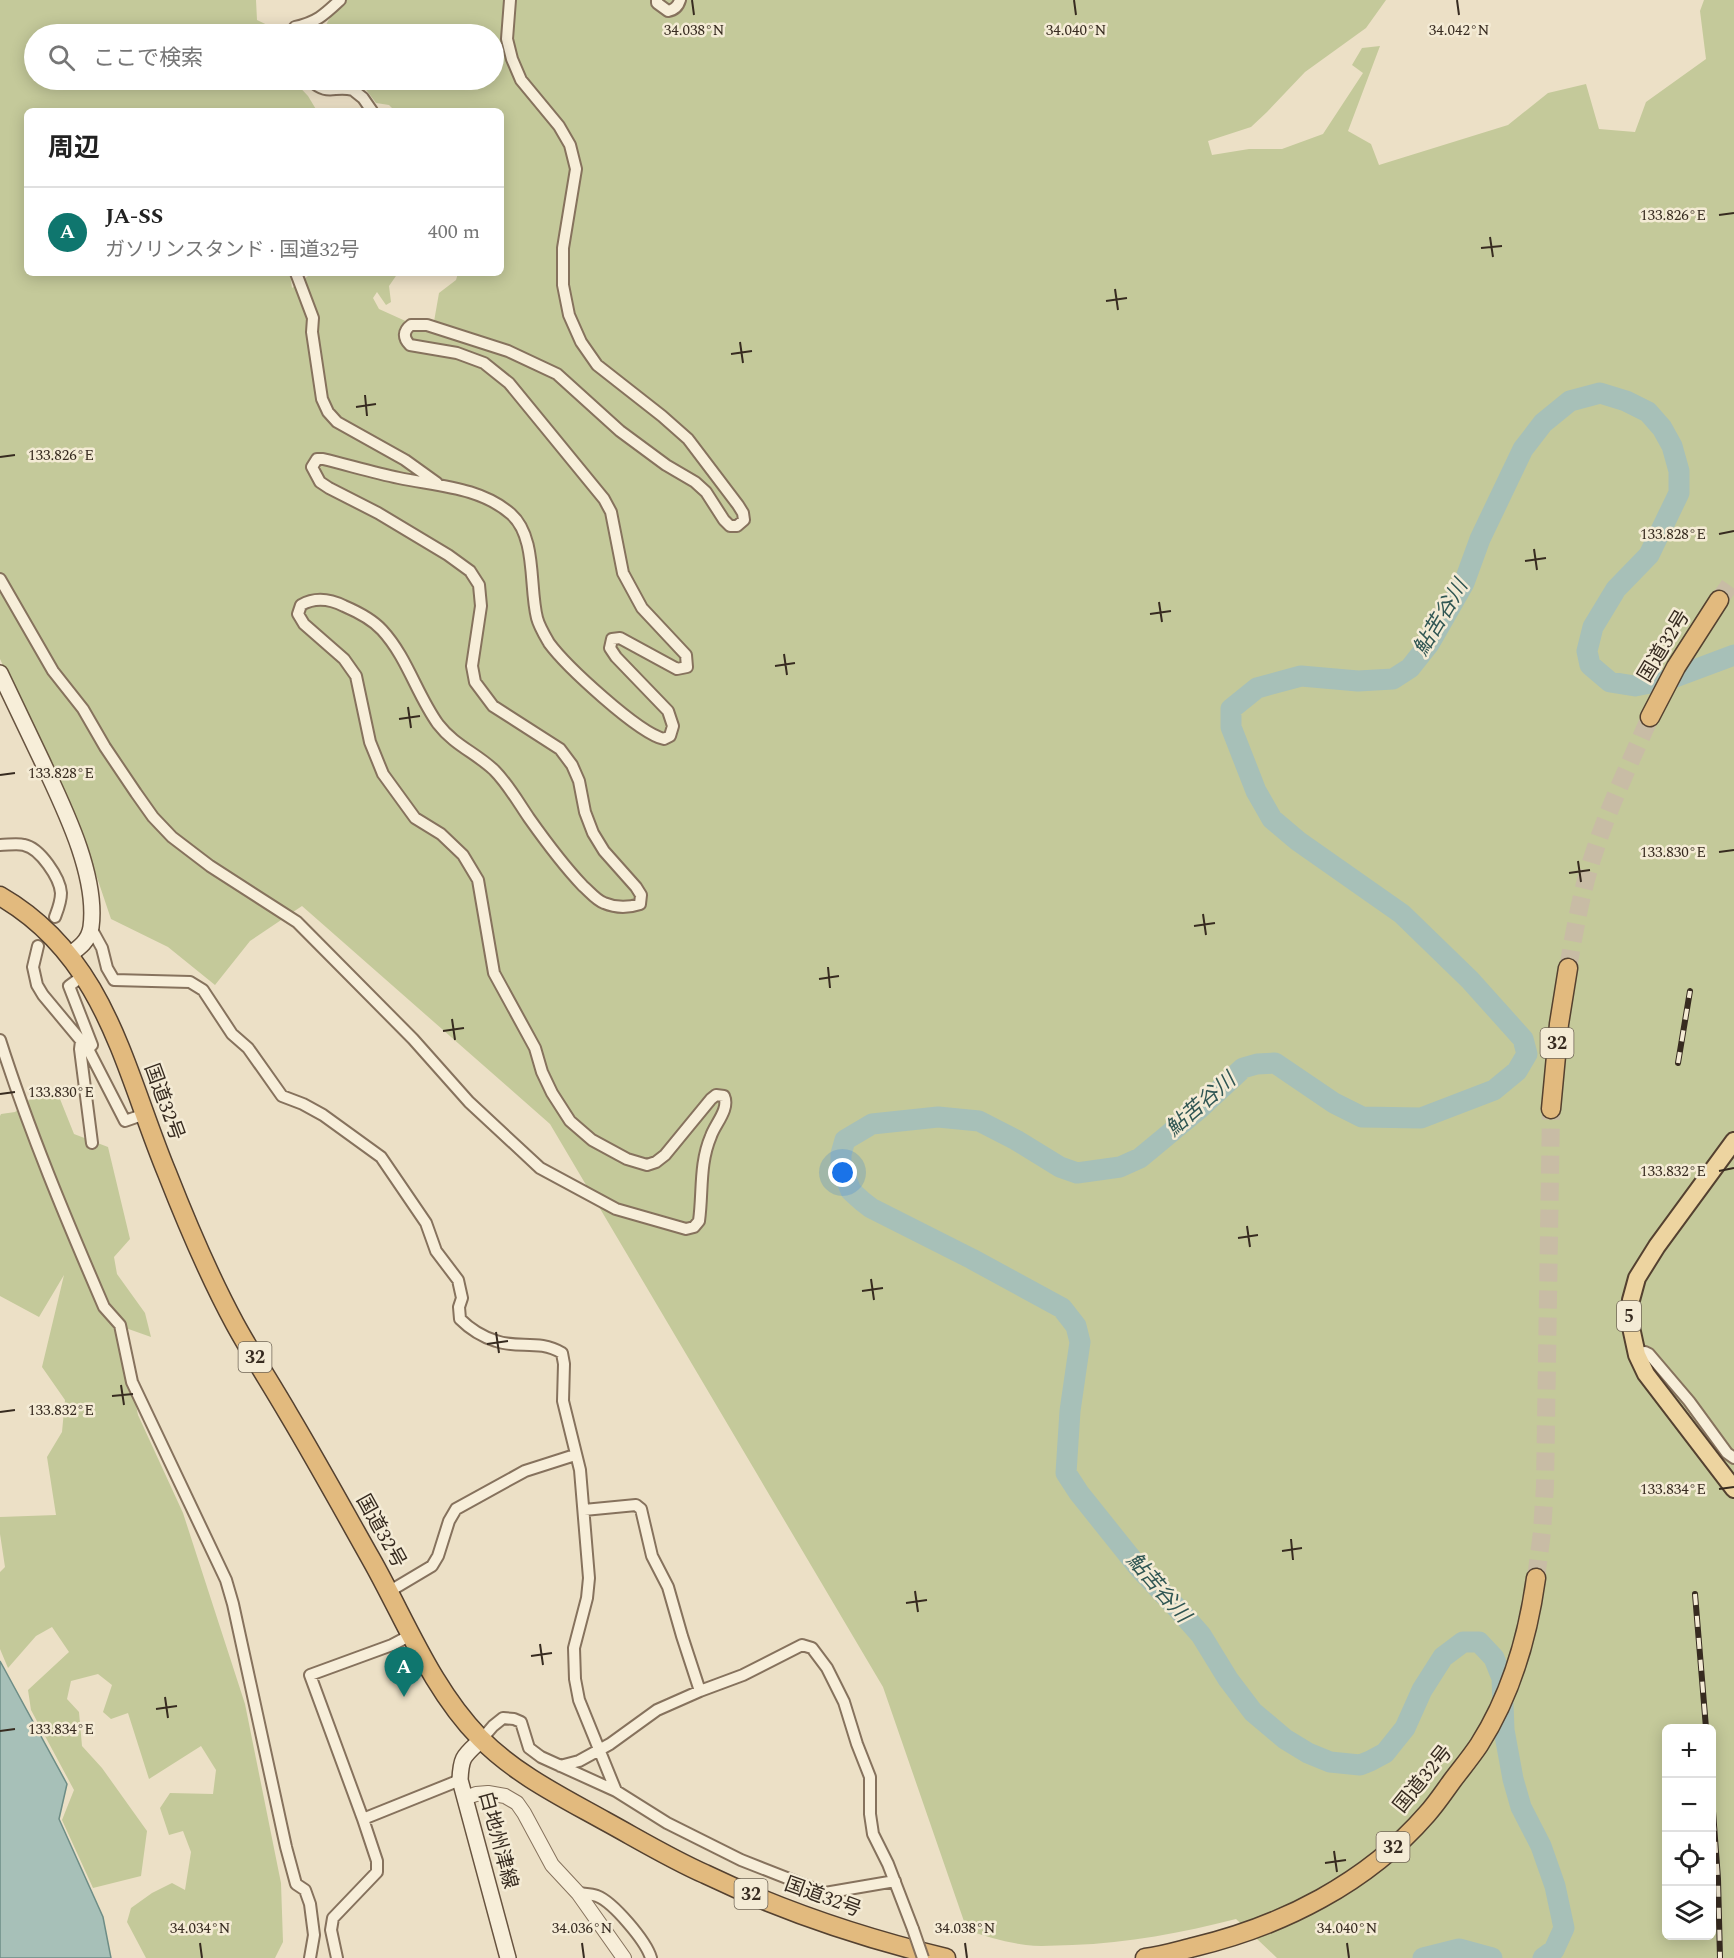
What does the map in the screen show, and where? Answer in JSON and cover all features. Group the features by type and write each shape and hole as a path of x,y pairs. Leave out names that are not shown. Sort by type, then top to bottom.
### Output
{"highway":[{"name":"国道32号","path":"1653,711 1688,647 1719,600"},
{"name":"国道32号","path":"0,896 48,922 84,975 110,1022 165,1170 235,1324 390,1591 431,1672 456,1710 481,1740 520,1772 548,1789 704,1874 798,1914 860,1935 946,1958"},
{"name":"32","path":"1551,1103 1568,968"},
{"name":"国道32号","path":"1145,1958 1224,1940 1282,1918 1332,1892 1383,1857 1427,1814 1478,1746 1511,1680 1523,1642 1534,1597 1536,1578"}],"main road":[{"path":"0,673 63,806 77,840 87,877 91,928 86,942 69,955"},
{"name":"5","path":"1734,1141 1637,1278 1629,1318 1637,1355 1646,1374 1734,1489"},
{"name":"白地州津線","path":"481,1740 465,1755 460,1764 460,1780 508,1958"}],"street":[{"path":"310,24 322,17 340,0"},
{"path":"0,579 53,671 83,709 105,747 147,809 172,837 210,866 297,922 413,1039 468,1102 540,1168 616,1209 686,1229 694,1227 699,1221 704,1156 725,1107 724,1096 716,1095 711,1099 665,1155 647,1165 627,1159 592,1140 570,1121 552,1093 542,1072 535,1048 494,973 478,880 463,855 441,834 415,818 383,774 370,742 356,676 344,659 304,624 298,614 301,604 310,600 338,603 365,616 382,630 397,650 438,724 450,738 493,769 506,783 546,842 572,874 595,898 604,903 616,907 631,907 640,904 641,895 604,851 593,833 585,812 579,781 572,765 560,749 493,706 475,682 472,666 481,606 479,585 470,571 448,555 378,513 329,488 320,482 312,467 317,459 323,459 397,478 465,490 511,514 524,532 538,620 548,642 571,668 622,712 654,736 664,739 670,736 673,726 668,711 610,648 612,639 620,638 677,669 687,667 686,655 642,608 623,573 611,512 604,499 509,383 492,369 484,363 457,353 410,345 405,341 406,329 411,325 427,325 508,351 557,374 620,431 666,465 695,482 706,492 730,526 737,526 744,520 738,505 688,439 597,365 581,342 569,315 563,285 563,248 576,169 570,145 559,126 521,80 512,58 507,39 510,0"},
{"path":"657,0 657,3 668,11 678,6 680,0"},
{"path":"326,90 353,90 363,98 370,108"},
{"path":"297,276 313,318 312,332 322,399 328,412 337,422 405,460 440,485"},
{"path":"0,845 23,844 31,848 53,872 61,897 48,922"},
{"path":"91,928 102,948 107,968 114,980 190,982 203,990 232,1034 248,1048 282,1096 323,1115 381,1156 426,1223 436,1251 458,1280 462,1298 459,1308 460,1319 466,1325 498,1342 552,1347 562,1353 563,1401 580,1470 589,1578 587,1598 574,1648 575,1679 579,1700 616,1791"},
{"path":"38,946 33,967 37,985 43,995 85,1045 125,1121 145,1114"},
{"path":"84,975 69,986 92,1045 85,1045 80,1049 92,1143"},
{"path":"0,1040 18,1097 48,1175 104,1307 120,1325 132,1382 226,1580 286,1848 296,1884 305,1890 310,1904 314,1935 310,1958"},
{"path":"1637,1355 1649,1353 1689,1401 1727,1453 1734,1458"},
{"path":"390,1591 432,1566 456,1509 525,1471 575,1455"},
{"path":"584,1510 636,1505 641,1509 652,1556 668,1587 681,1636 700,1690"},
{"path":"337,1958 331,1930 333,1918 377,1872 377,1861 310,1675 392,1645 411,1635"},
{"path":"560,1766 579,1761 599,1750 630,1731 657,1710 700,1690 743,1675 802,1645 812,1648 828,1668 844,1702 856,1744 870,1777 870,1814 873,1834 895,1881 923,1958"},
{"path":"481,1740 502,1718 521,1722 529,1748 541,1757 616,1791 667,1823 741,1860 825,1893 895,1881"},
{"path":"363,1819 460,1780"},
{"path":"465,1798 488,1793 505,1796 517,1803 552,1865 578,1893 624,1958"},
{"path":"578,1893 598,1896 627,1921 641,1939 651,1958"}],"green space":[{"path":"0,0 256,0 257,20 265,24 24,24 24,90 302,90 315,108 24,108 24,276 290,276 292,288 308,276 396,276 389,286 391,302 386,305 377,292 373,298 379,309 432,333 439,293 456,280 457,276 504,276 504,108 392,108 389,105 376,103 366,90 504,90 504,24 327,24 346,0 1386,0 1366,28 1305,72 1251,127 1208,141 1212,155 1249,149 1282,149 1323,134 1363,73 1352,65 1362,48 1380,46 1348,131 1371,144 1379,165 1508,125 1548,93 1586,84 1599,129 1635,132 1646,102 1706,59 1700,11 1704,0 1734,0 1734,1958 1277,1958 1236,1919 1155,1936 1072,1945 1026,1945 967,1930 883,1687 550,1124 302,906 250,941 215,985 168,947 111,919 81,830 0,659"},
{"path":"37,1093 58,1094 74,1134 108,1147 130,1239 114,1257 117,1274 145,1313 151,1337 120,1326 138,1415 183,1513 245,1704 281,1883 283,1942 275,1958 146,1958 127,1922 131,1908 152,1893 172,1883 185,1890 191,1852 183,1831 169,1835 160,1808 170,1793 213,1794 216,1770 201,1746 149,1779 128,1713 111,1719 103,1712 112,1685 98,1674 71,1681 67,1699 79,1712 82,1746 102,1768 147,1831 141,1876 93,1888 62,1820 74,1790 31,1710 28,1690 69,1652 52,1627 36,1636 8,1668 0,1649 0,1572 5,1567 0,1517 56,1515 47,1457 62,1432 65,1400 42,1367 64,1275 39,1317 0,1296 0,1116 15,1112"}],"water":[{"path":"0,1661 67,1784 59,1819 103,1917 111,1958 0,1958"}],"waterway":[{"name":"鮎苦谷川","path":"1543,1958 1554,1950 1564,1928 1555,1886 1541,1846 1521,1807 1513,1779 1504,1730 1502,1678 1494,1658 1479,1642 1463,1642 1443,1657 1422,1690 1405,1728 1385,1753 1360,1765 1330,1762 1308,1753 1285,1739 1253,1712 1228,1679 1201,1635 1139,1568 1079,1493 1066,1473 1070,1411 1080,1342 1076,1326 1062,1308 871,1208 851,1191 841,1166 841,1154 845,1140 872,1124 938,1117 979,1121 1060,1167 1077,1173 1120,1167 1140,1158 1198,1110 1243,1068 1257,1064 1275,1063 1334,1103 1362,1117 1421,1118 1494,1090 1517,1071 1527,1054 1523,1039 1470,980 1402,914 1298,841 1272,819 1256,791 1231,727 1231,709 1257,688 1301,676 1358,681 1393,679 1410,668 1429,644 1464,583 1480,539 1523,449 1543,423 1570,401 1600,393 1626,401 1648,412 1662,428 1672,446 1679,471 1679,493 1649,555 1616,589 1593,627 1587,651 1590,665 1610,682 1635,686 1670,679 1734,655"},
{"name":"鮎苦谷川","path":"1423,1958 1459,1949 1492,1958"}],"tunnel":[{"path":"1719,600 1734,579"},
{"path":"1568,968 1590,864 1614,799 1650,717"},
{"path":"1536,1578 1545,1485 1551,1109"}],"railway":[{"path":"1678,1063 1690,991"},
{"path":"1695,1594 1706,1724"},
{"path":"1715,1832 1720,1958"}],"place":[{"name":"JA-SS","path":"404,1697"}]}
